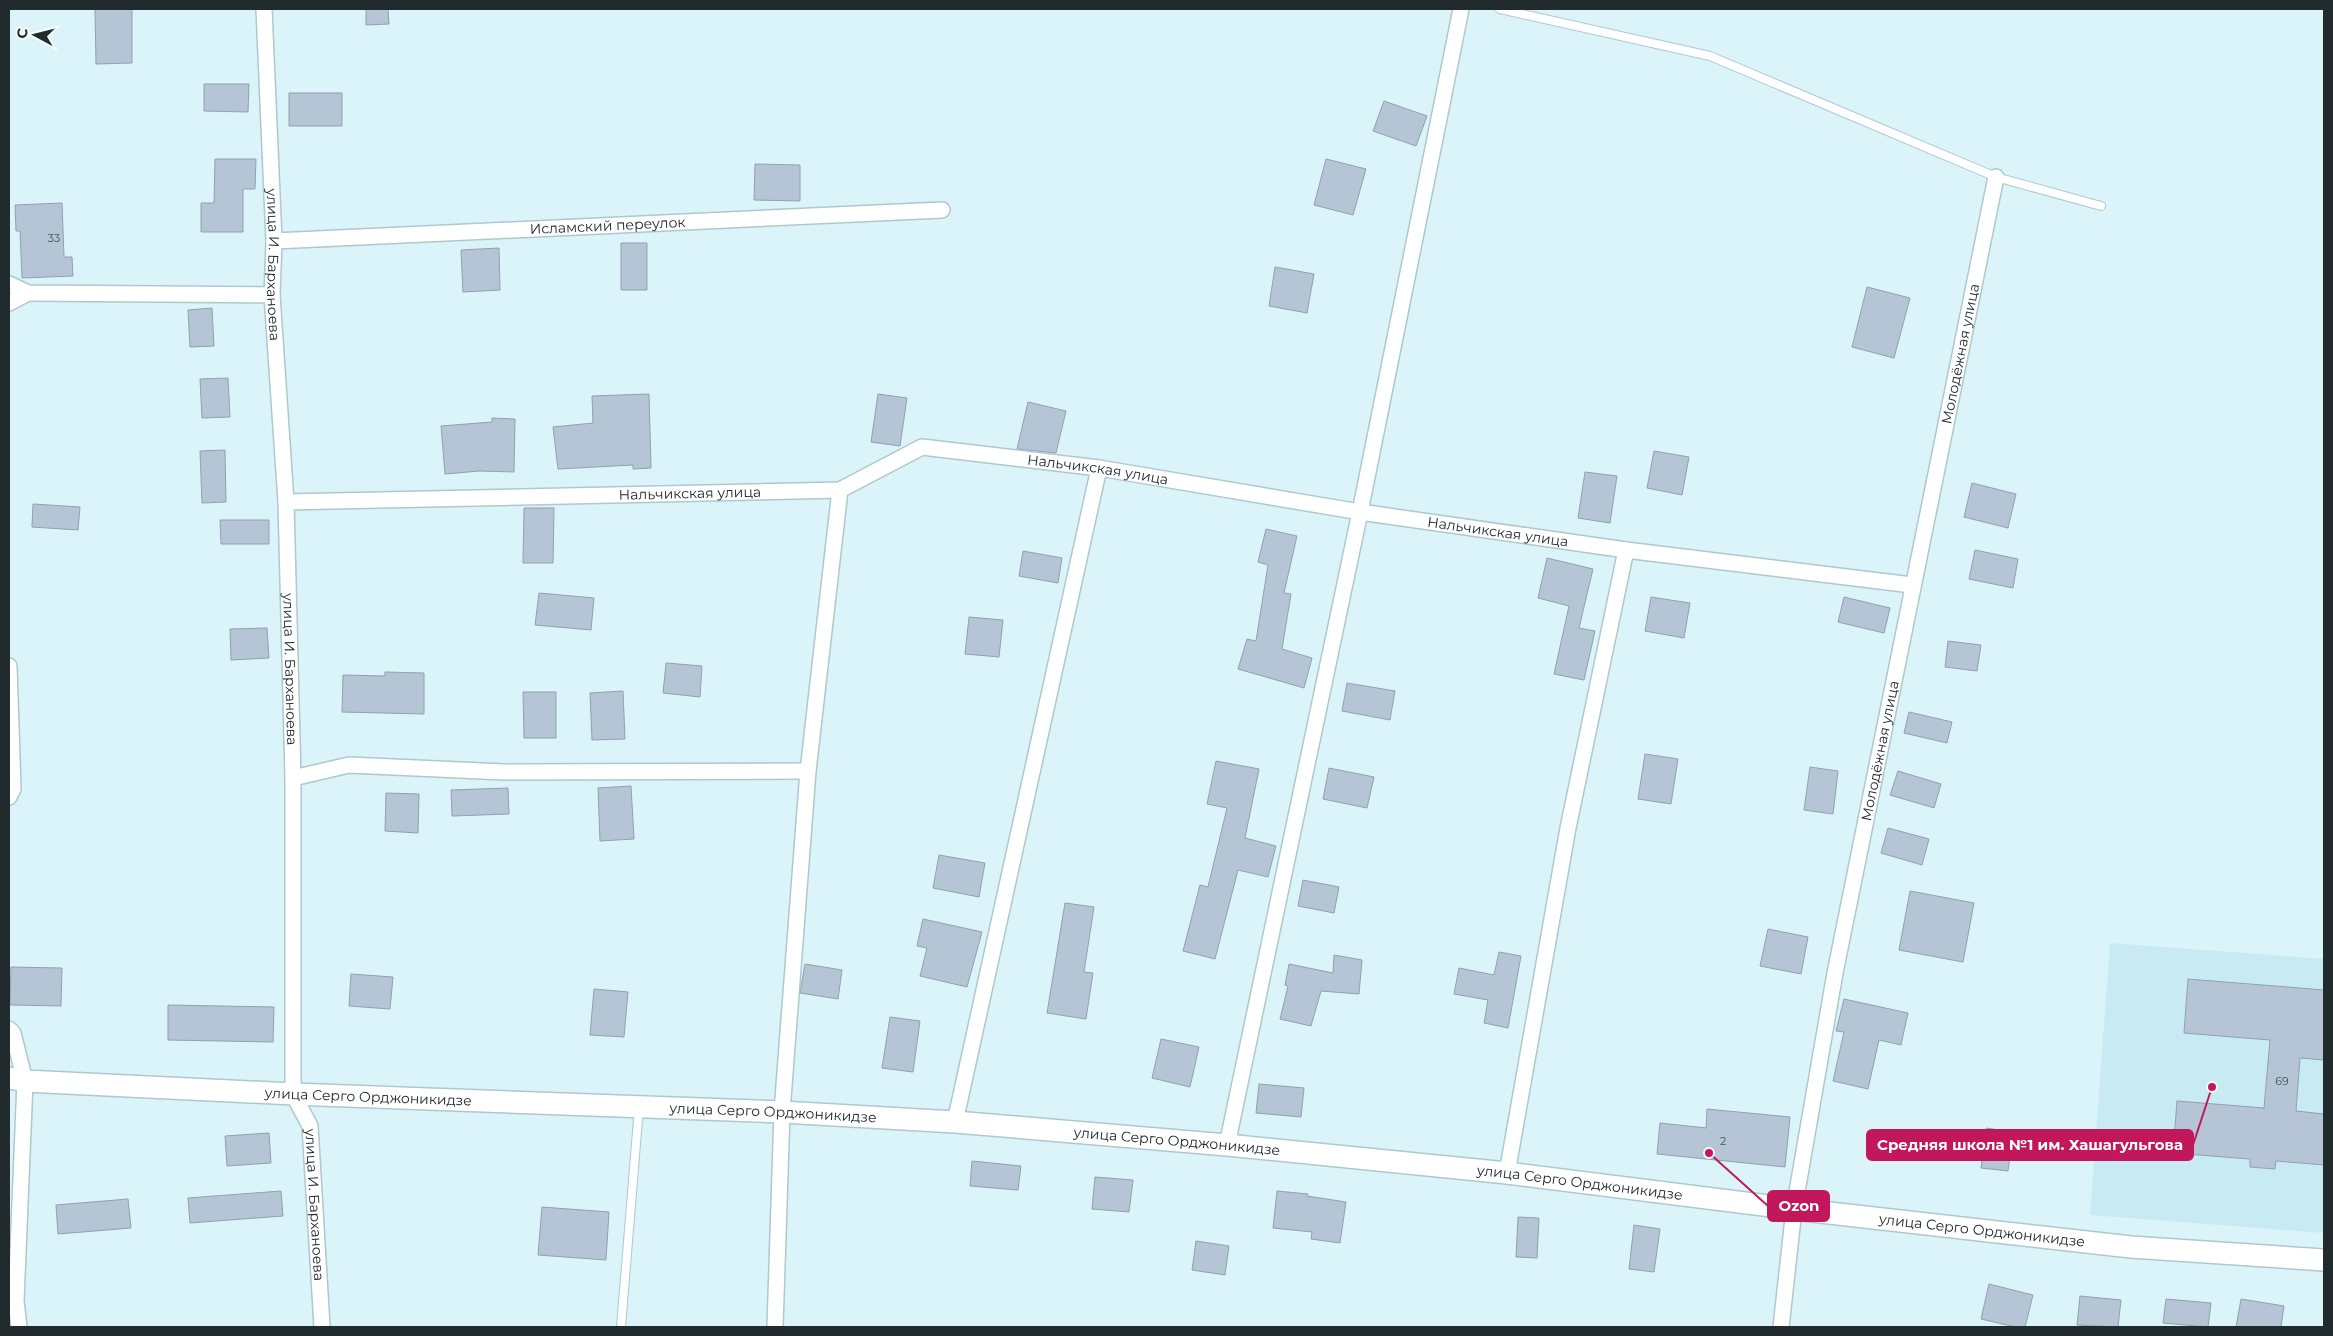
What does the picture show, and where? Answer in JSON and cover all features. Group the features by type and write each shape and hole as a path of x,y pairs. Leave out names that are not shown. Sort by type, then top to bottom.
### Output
{"street":[{"name":"улица И. Барханоева","path":"264,9 274,241 272,295 286,502 293,778 292,1094 310,1126 322,1327"},
{"path":"1227,1145 1360,512 1461,9"},
{"name":"Молодёжная улица","path":"1781,1327 1794,1209 1835,973 1996,177"},
{"name":"Исламский переулок","path":"274,241 942,210"},
{"path":"9,284 28,294"},
{"path":"9,303 28,294 272,295"},
{"name":"Нальчикская улица","path":"286,502 840,490 922,447 1099,468 1360,512 1626,550 1912,585"},
{"path":"955,1122 1099,468"},
{"path":"775,1327 782,1112 808,771 840,490"},
{"path":"1507,1173 1568,828 1626,550"},
{"path":"9,666 13,789 9,797"},
{"path":"293,778 349,765 504,772 808,771"},
{"path":"9,1029 13,1033 16,1300 19,1327"},
{"name":"улица Серго Орджоникидзе","path":"14,1082 782,1112 955,1122 1227,1145 1507,1173 1794,1209 2131,1246 2324,1260"}],"lane":[{"path":"1500,9 1710,56 1996,177 2101,206"},
{"path":"621,1327 639,1106"}],"shaded area":[{"path":"2110,943 2324,959 2324,1233 2090,1215"}],"building":[{"path":"95,9 132,9 132,63 96,64"},
{"path":"366,9 388,9 389,24 366,25"},
{"path":"204,84 249,84 248,112 204,111"},
{"path":"289,93 342,93 342,126 289,126"},
{"path":"1384,101 1427,116 1416,146 1373,131"},
{"path":"215,159 256,159 255,189 243,189 243,232 201,232 201,203 214,203"},
{"path":"1326,159 1366,169 1353,215 1314,205"},
{"path":"755,164 800,165 800,201 754,200"},
{"path":"62,203 64,257 72,257 73,276 22,278 20,231 16,231 15,205"},
{"path":"621,243 647,243 647,290 621,290"},
{"path":"499,248 500,290 463,292 461,250"},
{"path":"1275,267 1314,274 1307,313 1269,306"},
{"path":"1867,287 1910,298 1894,358 1852,347"},
{"path":"212,308 214,346 190,347 188,310"},
{"path":"228,378 230,417 202,418 200,379"},
{"path":"649,394 651,468 633,469 633,465 558,469 553,427 593,423 592,396"},
{"path":"878,394 907,398 900,446 871,442"},
{"path":"1028,402 1066,411 1056,453 1017,449"},
{"path":"492,418 515,419 514,472 480,471 445,474 441,426 492,422"},
{"path":"225,450 226,502 202,503 200,451"},
{"path":"1654,451 1689,457 1682,495 1647,488"},
{"path":"1585,472 1617,476 1610,523 1578,518"},
{"path":"1972,483 2016,494 2008,528 1964,517"},
{"path":"33,504 80,507 78,530 32,527"},
{"path":"524,508 554,508 553,563 523,563"},
{"path":"220,520 269,520 269,544 221,544"},
{"path":"1266,529 1297,536 1284,593 1291,594 1282,649 1312,658 1304,688 1238,669 1247,639 1256,641 1268,565 1258,562"},
{"path":"1975,550 2018,559 2013,588 1969,579"},
{"path":"1023,551 1062,558 1058,583 1019,576"},
{"path":"1547,558 1593,569 1579,628 1595,631 1584,680 1554,674 1569,606 1538,598"},
{"path":"539,593 594,598 591,630 535,625"},
{"path":"1651,597 1690,603 1684,638 1645,631"},
{"path":"1844,597 1890,608 1884,633 1838,622"},
{"path":"969,617 1003,620 999,657 965,654"},
{"path":"267,628 269,658 231,660 230,629"},
{"path":"1948,641 1981,645 1977,671 1945,667"},
{"path":"666,663 702,666 700,697 663,693"},
{"path":"385,672 424,673 424,714 342,712 343,675 385,676"},
{"path":"1347,683 1395,691 1390,720 1342,711"},
{"path":"623,691 625,739 592,740 590,693"},
{"path":"523,692 556,692 556,738 524,738"},
{"path":"1909,712 1952,722 1947,743 1904,733"},
{"path":"1645,754 1678,759 1671,804 1638,799"},
{"path":"1216,761 1259,769 1245,838 1276,846 1268,877 1238,870 1215,959 1183,951 1200,885 1208,887 1227,808 1207,804"},
{"path":"1810,767 1838,771 1833,814 1804,810"},
{"path":"1329,768 1374,777 1367,808 1323,799"},
{"path":"1898,771 1941,784 1934,808 1890,795"},
{"path":"631,786 634,839 600,841 598,788"},
{"path":"508,788 509,814 452,816 451,790"},
{"path":"386,793 419,794 418,833 385,831"},
{"path":"1888,828 1929,839 1922,865 1881,853"},
{"path":"939,855 985,863 979,897 933,888"},
{"path":"1303,880 1339,887 1334,913 1298,906"},
{"path":"1910,891 1974,903 1963,962 1899,950"},
{"path":"1065,903 1094,907 1084,972 1093,973 1086,1019 1047,1013"},
{"path":"923,919 982,932 967,987 920,976 927,948 917,946"},
{"path":"1768,929 1808,937 1801,974 1760,966"},
{"path":"1499,952 1521,956 1508,1028 1484,1023 1488,1000 1454,994 1459,968 1494,975"},
{"path":"1334,955 1362,960 1359,994 1321,991 1311,1026 1280,1019 1288,986 1285,985 1289,964 1333,973"},
{"path":"805,964 842,970 838,999 800,993"},
{"path":"11,967 62,968 61,1006 10,1005"},
{"path":"351,974 393,977 390,1009 349,1006"},
{"path":"2188,979 2324,990 2324,1060 2300,1058 2296,1111 2324,1114 2324,1165 2276,1161 2275,1169 2250,1167 2250,1159 2173,1153 2177,1101 2264,1108 2270,1040 2184,1033"},
{"path":"594,989 628,992 624,1037 590,1035"},
{"path":"1844,999 1908,1013 1901,1045 1879,1040 1868,1089 1833,1081 1844,1032 1836,1031"},
{"path":"168,1005 274,1007 273,1042 168,1040"},
{"path":"890,1017 920,1021 913,1072 882,1068"},
{"path":"1161,1039 1199,1047 1190,1087 1152,1078"},
{"path":"1259,1084 1304,1088 1301,1117 1256,1113"},
{"path":"1707,1109 1790,1117 1785,1167 1657,1154 1660,1123 1706,1128"},
{"path":"1986,1128 2013,1132 2008,1171 1981,1168"},
{"path":"269,1133 271,1163 227,1166 225,1136"},
{"path":"972,1161 1021,1166 1018,1190 970,1186"},
{"path":"1095,1177 1133,1180 1129,1212 1092,1209"},
{"path":"281,1191 283,1216 190,1223 188,1198"},
{"path":"1277,1191 1308,1194 1307,1196 1346,1202 1340,1243 1311,1239 1312,1232 1273,1228"},
{"path":"128,1199 131,1228 58,1234 56,1205"},
{"path":"542,1207 609,1212 606,1260 538,1255"},
{"path":"1518,1217 1539,1218 1537,1258 1516,1257"},
{"path":"1634,1225 1660,1229 1654,1272 1629,1269"},
{"path":"1196,1241 1229,1246 1225,1275 1192,1270"},
{"path":"1989,1284 2033,1295 2025,1327 2015,1327 1981,1319"},
{"path":"2080,1296 2121,1300 2118,1327 2077,1325"},
{"path":"2166,1299 2211,1303 2208,1327 2163,1323"},
{"path":"2241,1299 2284,1306 2281,1327 2236,1327"}],"place":[{"name":"Средняя школа №1 им. Хашагульгова","path":"2212,1087"},
{"name":"Ozon","path":"1709,1153"}]}
